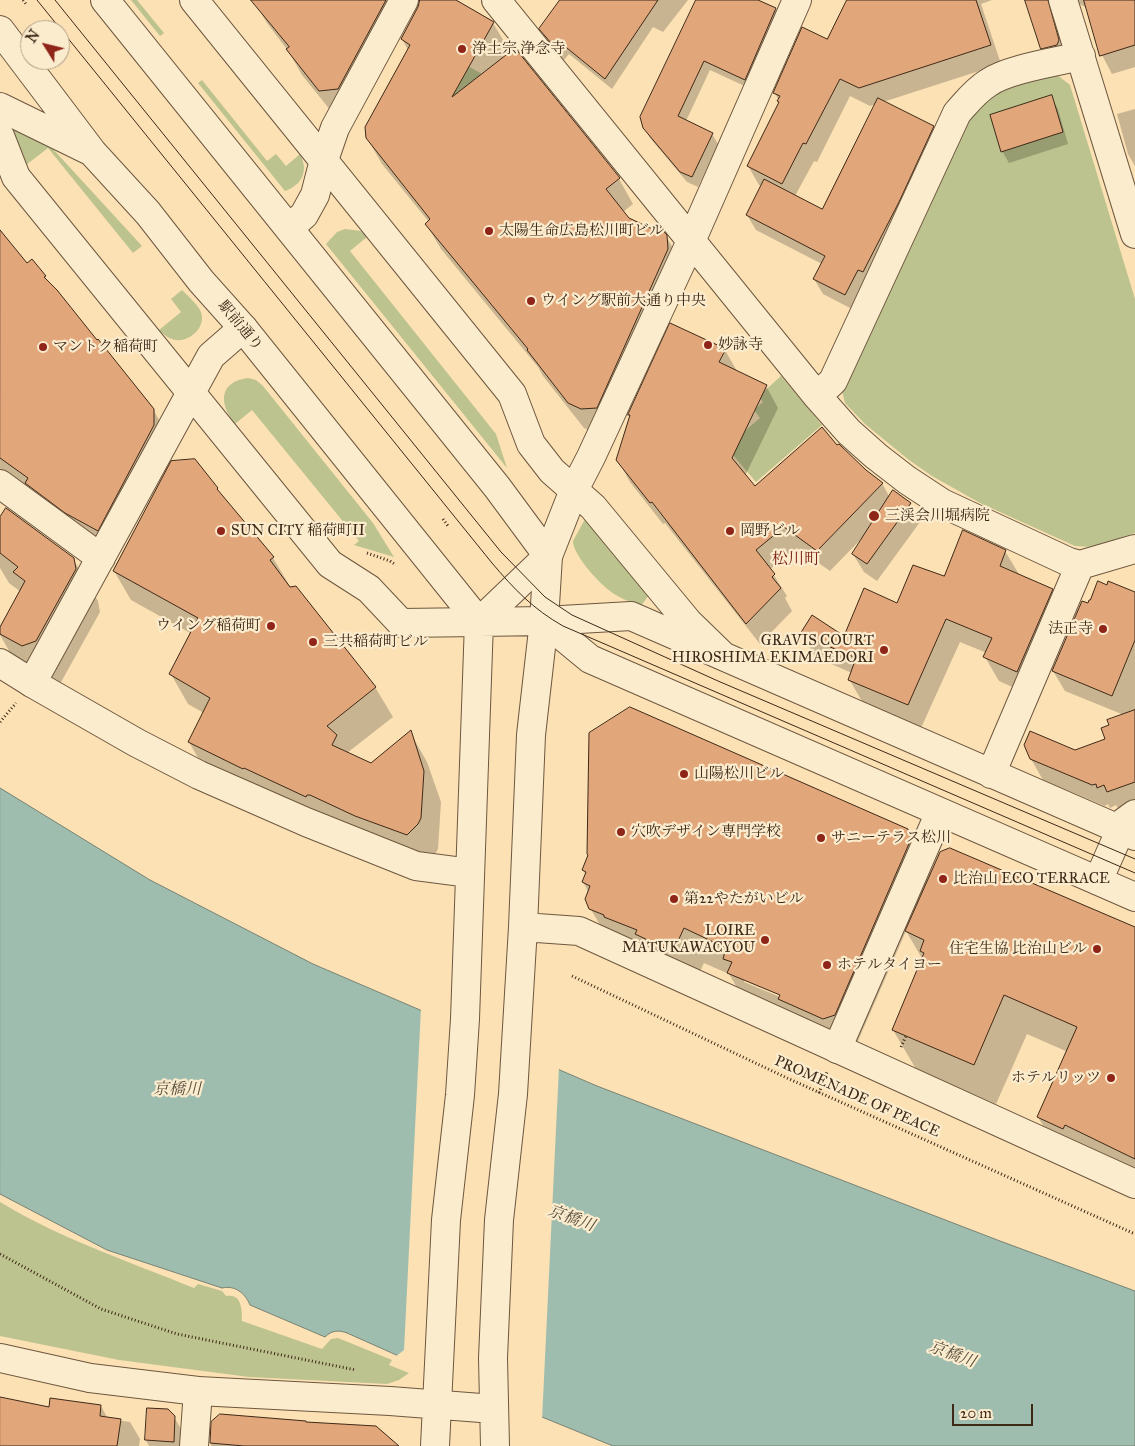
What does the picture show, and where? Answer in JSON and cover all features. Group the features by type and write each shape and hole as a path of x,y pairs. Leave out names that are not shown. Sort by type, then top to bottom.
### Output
{"street":[{"path":"105,0 497,487 548,556"},
{"path":"289,228 304,215 316,195 324,160 335,128 404,0"},
{"path":"496,0 692,239 817,396 849,432 876,456 942,502 1068,562 1080,565 1135,549"},
{"path":"495,1446 492,1358 499,1220 513,1094 523,927 531,735 544,621 548,556 574,490 692,239 798,0"},
{"path":"1063,0 1081,56 1128,182 1135,234"},
{"path":"200,2 512,394 531,444 552,471 593,507 688,622 723,656"},
{"name":"駅前通り","path":"0,30 94,153 148,213 201,281 243,328 479,622"},
{"path":"817,396 834,381 957,113 973,94 990,82 1017,71 1081,56"},
{"path":"0,107 94,153"},
{"path":"0,136 16,177 330,564 369,589 401,622 544,621 632,616 991,774 1130,827 1098,881"},
{"path":"32,684 211,356 243,328"},
{"path":"0,484 101,558"},
{"path":"435,1446 446,1220 460,1096 465,1019 479,622 548,556"},
{"path":"991,774 1080,565"},
{"path":"544,621 590,659 1135,897"},
{"path":"0,663 32,684 199,776 416,866 470,872"},
{"path":"837,1049 940,812"},
{"path":"523,927 579,931 1135,1184"},
{"path":"0,1358 90,1378 198,1391 437,1395 494,1409"},
{"path":"194,1446 198,1391"}],"path":[{"path":"443,519 448,526"},
{"path":"366,553 390,561 398,566"},
{"name":"PROMENADE OF PEACE","path":"572,976 819,1092 1135,1234"},
{"path":"819,1092 822,1086"},
{"path":"0,1254 101,1309 177,1334 359,1370"}],"green space":[{"path":"131,0 137,0 164,33 160,36"},
{"path":"455,59 484,75 445,106"},
{"path":"1056,74 1070,85 1135,299 1135,533 1092,547 1075,546 980,503 932,476 865,424 845,403 842,391 968,119 992,93"},
{"path":"202,80 267,161 276,154 286,166 300,154 303,160 304,172 296,185 285,191 198,83"},
{"path":"8,123 12,123 52,148 142,246 133,253 48,148 26,165"},
{"path":"345,229 361,231 367,237 350,251 496,434 507,468 326,244 337,232"},
{"path":"182,290 200,310 202,321 200,327 192,335 182,340 176,340 171,339 159,330 181,312 171,299"},
{"path":"781,376 822,425 756,482 726,447 760,418 754,410 763,402 759,396"},
{"path":"248,378 256,380 263,386 373,523 394,557 354,545 359,541 252,410 235,424 226,409 224,395 226,389 231,384"},
{"path":"585,519 651,592 641,606 610,591 583,563 574,547 573,541"},
{"path":"0,1202 46,1227 120,1259 194,1288 198,1284 222,1291 226,1296 235,1297 240,1303 242,1321 322,1349 331,1339 338,1338 392,1360 389,1365 409,1373 399,1380 387,1384 249,1377 119,1360 0,1336"}],"water":[{"name":"京橋川","path":"0,788 150,880 313,964 597,1086 1135,1291 1135,1446 613,1446 466,1386 347,1333 336,1331 325,1337 250,1305 245,1297 235,1289 222,1288 107,1250 0,1194"}],"pier":[{"path":"421,1008 559,1067 542,1420 395,1357 404,1350"}],"building":[{"path":"251,0 386,0 338,89 319,91 286,49 289,47"},
{"path":"420,0 456,0 494,22 452,97 515,48 620,178 606,189 629,218 650,228 656,223 667,235 668,249 597,408 581,409 568,403 528,349 425,224 430,219 366,138 365,127 410,45 401,39"},
{"path":"560,0 658,0 605,79 562,44 557,50 539,29"},
{"path":"696,0 758,0 776,8 745,80 704,61 678,116 713,133 692,177 680,172 643,128 640,117"},
{"path":"847,0 976,0 991,45 859,88 840,79 806,144 803,143 782,184 747,166 779,102 777,101 780,96 773,93 802,27 827,39"},
{"path":"1025,0 1048,0 1059,40 1057,45 1041,49"},
{"path":"1084,0 1135,0 1135,45 1100,56"},
{"path":"1052,95 1063,132 1001,152 990,115"},
{"path":"878,98 934,126 899,202 863,272 858,270 845,295 813,279 825,256 746,215 764,179 822,209"},
{"path":"0,230 27,263 32,259 46,276 44,277 98,339 154,409 154,425 98,531 65,513 25,483 28,478 0,458"},
{"path":"670,323 726,349 719,362 767,385 732,458 755,486 822,427 837,445 839,444 866,470 883,483 817,551 784,527 756,550 775,574 772,577 781,588 746,624 652,502 650,503 616,460 630,415 628,415"},
{"path":"195,459 217,489 274,557 270,560 290,587 296,586 376,687 327,726 337,735 332,745 371,763 411,730 424,771 421,818 407,835 355,816 310,795 306,797 188,742 210,698 169,674 198,618 113,571 171,461"},
{"path":"893,490 911,503 867,564 852,554"},
{"path":"6,508 74,558 76,569 36,641 22,646 0,634 0,627 25,581 13,572 18,567 0,553 0,517"},
{"path":"963,530 1006,550 1000,566 1053,589 1017,672 983,657 992,638 946,619 908,705 848,680 856,658 800,634 812,615 844,636 864,588 897,603 913,565 944,576"},
{"name":"法正寺","path":"1098,581 1107,585 1108,581 1135,592 1135,640 1112,696 1052,671 1082,601 1088,603"},
{"path":"630,707 908,829 911,839 835,1015 823,1019 778,999 780,995 727,973 732,962 723,959 726,948 684,928 673,952 635,934 637,930 589,909 585,899 590,886 582,882 586,872 582,870 588,855 589,733"},
{"path":"1135,710 1135,782 1107,792 1104,785 1097,788 1096,784 1092,785 1030,759 1024,745 1030,731 1075,750 1105,739 1101,728 1109,725 1107,720"},
{"path":"950,848 1135,927 1135,1159 1065,1125 1063,1129 1037,1117 1077,1027 1004,995 974,1065 892,1030 924,953 920,951 924,940 905,931 940,852"},
{"path":"0,1397 49,1407 50,1398 101,1405 100,1416 121,1419 117,1446 0,1446"},
{"path":"147,1408 168,1409 175,1416 174,1442 145,1440"},
{"path":"220,1414 376,1426 399,1446 244,1446 210,1443 211,1422"}],"tram line":[{"path":"37,0 492,563 516,590 533,605 563,626 1135,873"},
{"path":"55,0 501,552 545,597 572,615 718,681 1135,859"}],"place":[{"name":"浄土宗 浄念寺","path":"462,49"},
{"name":"太陽生命広島松川町ビル","path":"489,231"},
{"name":"ウイング駅前大通り中央","path":"531,301"},
{"name":"妙詠寺","path":"708,345"},
{"name":"マントク稲荷町","path":"43,347"},
{"name":"三渓会川堀病院","path":"874,516"},
{"name":"SUN CITY 稲荷町II","path":"221,531"},
{"name":"岡野ビル","path":"730,531"},
{"name":"ウイング稲荷町","path":"271,626"},
{"name":"法正寺","path":"1103,629"},
{"name":"三共稲荷町ビル","path":"313,642"},
{"name":"GRAVIS COURT HIROSHIMA EKIMAEDORI","path":"884,650"},
{"name":"山陽松川ビル","path":"684,774"},
{"name":"穴吹デザイン専門学校","path":"621,832"},
{"name":"サニーテラス松川","path":"821,838"},
{"name":"比治山 ECO TERRACE","path":"943,879"},
{"name":"第22やたがいビル","path":"674,899"},
{"name":"LOIRE MATUKAWACYOU","path":"765,940"},
{"name":"住宅生協 比治山ビル","path":"1097,949"},
{"name":"ホテルタイヨー","path":"827,965"},
{"name":"ホテルリッツ","path":"1111,1078"}],"district":[{"name":"松川町","path":"796,560"}]}
